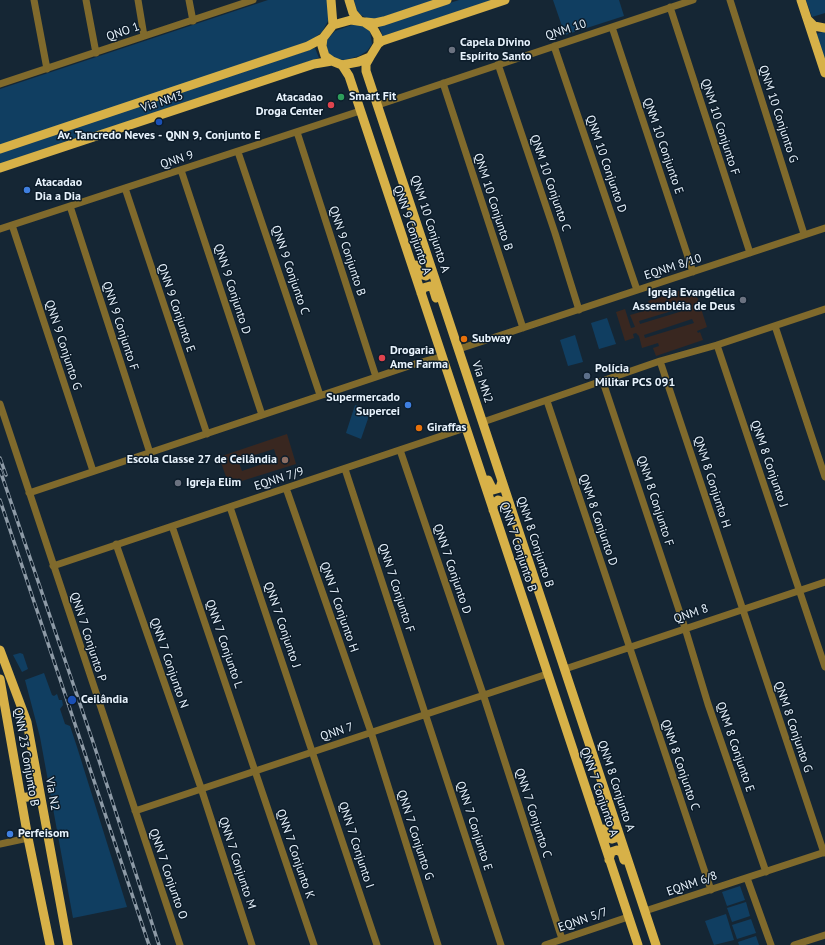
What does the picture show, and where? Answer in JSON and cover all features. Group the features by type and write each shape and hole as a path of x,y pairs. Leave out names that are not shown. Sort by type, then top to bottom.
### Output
{"main road":[{"path":"331,0 333,25"},
{"path":"349,0 353,13 376,33 378,44"},
{"path":"370,57 358,62 342,65 332,61 322,51 323,38 333,25 345,20 376,23 447,0"},
{"path":"378,105 366,71 366,64 378,44 389,38 505,0"},
{"path":"801,0 825,73"},
{"path":"807,17 814,26 825,28"},
{"name":"Via NM3","path":"0,149 308,46 323,38"},
{"name":"Via NM3","path":"0,168 314,64 332,61"},
{"path":"342,65 349,76 360,111"},
{"name":"QNM 10 Conjunto A","path":"378,105 459,349"},
{"name":"QNN 9 Conjunto A","path":"360,111 441,357"},
{"path":"387,194 402,220 419,274 421,276 429,274 430,262"},
{"path":"421,294 422,288 430,286 433,288 448,331 463,360"},
{"name":"Via MN2","path":"459,349 483,422"},
{"path":"441,357 466,431 478,452 491,488 498,489 502,481"},
{"name":"QNM 8 Conjunto B","path":"483,422 565,669"},
{"name":"QNN 7 Conjunto B","path":"466,431 547,674"},
{"path":"493,510 493,504 498,500 506,503 520,546 532,573"},
{"name":"Via N2","path":"0,650 27,722 68,945"},
{"name":"QNM 8 Conjunto A","path":"565,669 646,914"},
{"name":"QNN 7 Conjunto A","path":"547,674 628,917"},
{"name":"QNN 23 Conjunto B","path":"0,679 28,838 50,945"},
{"path":"575,759 590,788 607,837 615,839 618,837 618,830"},
{"path":"21,798 40,795"},
{"path":"609,860 610,854 613,851 617,850 622,853 636,898 646,914 656,945"},
{"path":"628,917 638,945"}],"street":[{"path":"34,0 47,69"},
{"path":"86,0 96,53"},
{"path":"138,0 144,36"},
{"path":"189,0 193,20"},
{"name":"QNO 1","path":"0,84 96,53 242,2 253,0"},
{"name":"QNM 10","path":"378,105 693,0"},
{"name":"QNM 10 Conjunto G","path":"730,0 804,234"},
{"name":"QNM 10 Conjunto F","path":"670,7 750,253"},
{"name":"QNM 10 Conjunto E","path":"612,27 693,272"},
{"name":"QNM 10 Conjunto D","path":"554,46 637,290"},
{"name":"QNM 10 Conjunto C","path":"498,64 555,233 579,310"},
{"name":"QNM 10 Conjunto B","path":"443,83 523,328"},
{"name":"QNN 9","path":"0,229 360,111"},
{"name":"QNN 9 Conjunto B","path":"297,132 376,377"},
{"name":"QNN 9 Conjunto C","path":"238,152 320,395"},
{"name":"QNN 9 Conjunto D","path":"181,170 262,415"},
{"name":"QNN 9 Conjunto E","path":"124,188 207,434"},
{"name":"QNN 9 Conjunto F","path":"70,206 150,453"},
{"name":"QNN 9 Conjunto G","path":"12,225 93,471"},
{"name":"EQNM 8/10","path":"459,349 825,228"},
{"path":"483,422 660,362 825,309"},
{"path":"775,326 825,477"},
{"name":"QNM 8 Conjunto J","path":"716,345 825,667"},
{"path":"29,493 320,395 441,357"},
{"name":"QNM 8 Conjunto H","path":"660,362 741,609"},
{"name":"QNM 8 Conjunto F","path":"603,382 686,628"},
{"name":"QNM 8 Conjunto D","path":"547,401 629,647"},
{"name":"QNN 7 Conjunto P","path":"0,404 135,811"},
{"name":"EQNN 7/9","path":"53,566 400,450 466,431"},
{"name":"QNN 7 Conjunto D","path":"400,450 483,694"},
{"name":"QNN 7 Conjunto F","path":"345,469 426,713"},
{"name":"QNN 7 Conjunto H","path":"286,488 371,732"},
{"name":"QNN 7 Conjunto J","path":"230,507 313,751"},
{"name":"QNN 7 Conjunto L","path":"172,526 255,770"},
{"name":"QNN 7 Conjunto N","path":"116,544 201,788"},
{"name":"QNM 8","path":"565,669 825,582"},
{"name":"QNM 8 Conjunto G","path":"741,609 824,852"},
{"name":"QNM 8 Conjunto E","path":"686,628 708,704 766,872"},
{"name":"QNM 8 Conjunto C","path":"629,647 711,890"},
{"name":"QNN 7","path":"135,811 483,694 547,674"},
{"name":"QNN 7 Conjunto C","path":"483,694 562,939"},
{"name":"QNN 7 Conjunto E","path":"426,713 501,945"},
{"name":"QNN 7 Conjunto G","path":"371,732 438,945"},
{"name":"QNN 7 Conjunto I","path":"313,751 377,945"},
{"name":"QNN 7 Conjunto K","path":"255,770 314,945"},
{"name":"QNN 7 Conjunto M","path":"201,788 252,945"},
{"name":"QNN 7 Conjunto O","path":"135,811 180,945"},
{"path":"0,844 28,838"},
{"name":"EQNM 6/8","path":"646,914 668,904 824,852"},
{"path":"747,878 771,945"},
{"name":"EQNN 5/7","path":"546,945 628,917"},
{"path":"794,945 825,935"}],"shaded area":[{"path":"268,0 329,0 328,21 322,32 309,42 0,145 0,89"},
{"path":"354,0 435,0 377,19 368,19 357,11"},
{"path":"459,0 493,0 383,37 379,26"},
{"path":"553,0 619,0 624,16 565,35"},
{"path":"806,0 825,0 825,13 812,17"},
{"path":"352,25 362,25 370,31 372,44 367,51 359,56 345,60 335,59 326,49 327,40 335,31"},
{"path":"825,31 825,61 816,34"},
{"path":"315,48 319,58 0,164 0,152"},
{"path":"687,288 689,292 695,290 707,327 697,331 698,333 700,332 703,340 656,356 653,348 659,346 658,343 642,348 639,336 636,333 633,334 634,338 625,341 616,312 625,309 631,328 635,327 630,315 651,309 648,301","holes":["688,306 689,309 640,324 639,321","692,319 694,323 645,338 644,335"]},
{"path":"607,318 616,344 599,349 591,323"},
{"path":"575,335 583,362 568,366 560,340"},
{"path":"355,405 371,410 361,439 346,433"},
{"name":"Escola Classe 27 de Ceilândia","path":"287,434 296,464 229,485 219,457","holes":["274,449 277,459 242,471 238,460"]},
{"path":"20,653 23,654 28,669 22,672 13,655"},
{"path":"44,673 52,695 54,696 57,694 59,700 62,700 63,705 60,709 65,724 70,726 127,907 73,918 40,737 25,680"},
{"path":"740,886 745,900 727,906 722,892"},
{"path":"746,902 750,916 732,922 727,908"},
{"path":"726,914 734,940 714,945 705,921"},
{"path":"751,919 756,933 737,939 732,925"},
{"path":"756,936 759,945 739,945 738,942"}],"railway":[{"path":"0,458 6,475"},
{"path":"0,470 93,742 159,945"},
{"path":"0,500 149,945"}],"place":[{"name":"Capela Divino Espírito Santo","path":"452,50"},
{"name":"Smart Fit","path":"341,97"},
{"name":"Atacadao Droga Center","path":"331,105"},
{"name":"Av. Tancredo Neves - QNN 9, Conjunto E","path":"159,122"},
{"name":"Atacadao Dia a Dia","path":"27,190"},
{"name":"Igreja Evangélica Assembléia de Deus","path":"743,300"},
{"name":"Subway","path":"464,339"},
{"name":"Drogaria Ame Farma","path":"382,358"},
{"name":"Polícia Militar PCS 091","path":"587,376"},
{"name":"Supermercado Supercei","path":"408,405"},
{"name":"Giraffas","path":"419,428"},
{"name":"Escola Classe 27 de Ceilândia","path":"285,460"},
{"name":"Igreja Elim","path":"178,483"},
{"name":"Ceilândia","path":"72,700"},
{"name":"Perfeisom","path":"10,834"}]}
